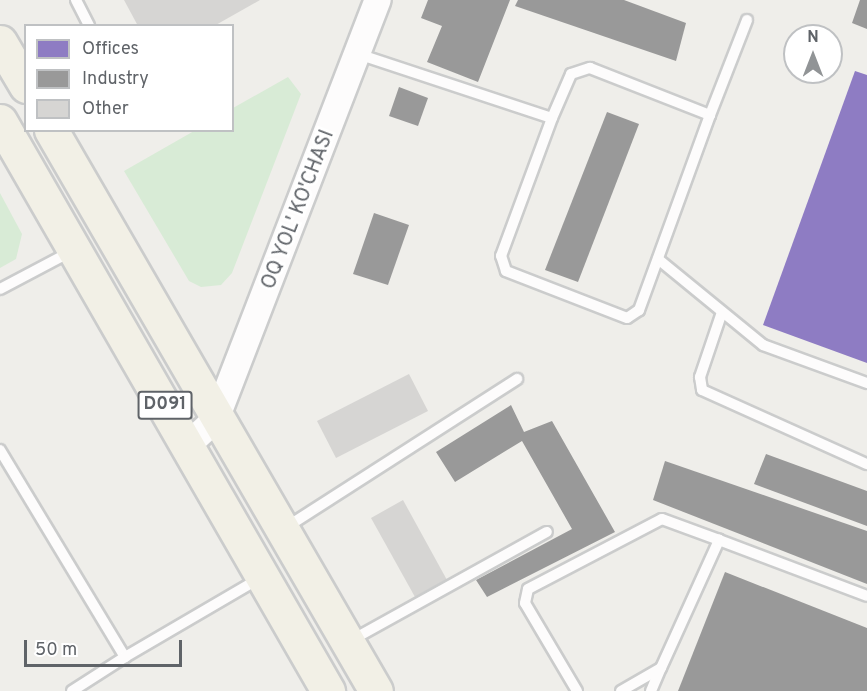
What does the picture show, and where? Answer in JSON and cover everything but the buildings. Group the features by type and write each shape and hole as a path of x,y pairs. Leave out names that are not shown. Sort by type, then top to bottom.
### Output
{"highway":[{"path":"0,42 24,83"},
{"name":"D091","path":"0,121 328,691"},
{"name":"D091","path":"52,132 216,419 376,691"}],"street":[{"name":"OQ YOL' KO'CHASI","path":"216,419 378,0"},
{"path":"188,445 216,419"}],"lane":[{"path":"76,0 88,24"},
{"path":"711,115 590,68 571,74 552,118 501,256 506,271 627,318 639,310 747,20"},
{"path":"357,54 552,118"},
{"path":"0,289 75,250"},
{"path":"658,259 763,345 867,383"},
{"path":"722,312 700,377 702,390 867,464"},
{"path":"282,529 517,379"},
{"path":"0,450 125,657"},
{"path":"577,691 525,603 528,589 662,519 867,596"},
{"path":"348,642 547,532"},
{"path":"651,691 719,540"},
{"path":"72,691 261,577"},
{"path":"621,691 661,668"}],"green space":[{"path":"288,77 301,94 232,273 221,285 201,287 189,281 124,171 192,132 234,132 234,107"},
{"path":"0,193 22,234 16,259 0,268"}]}
